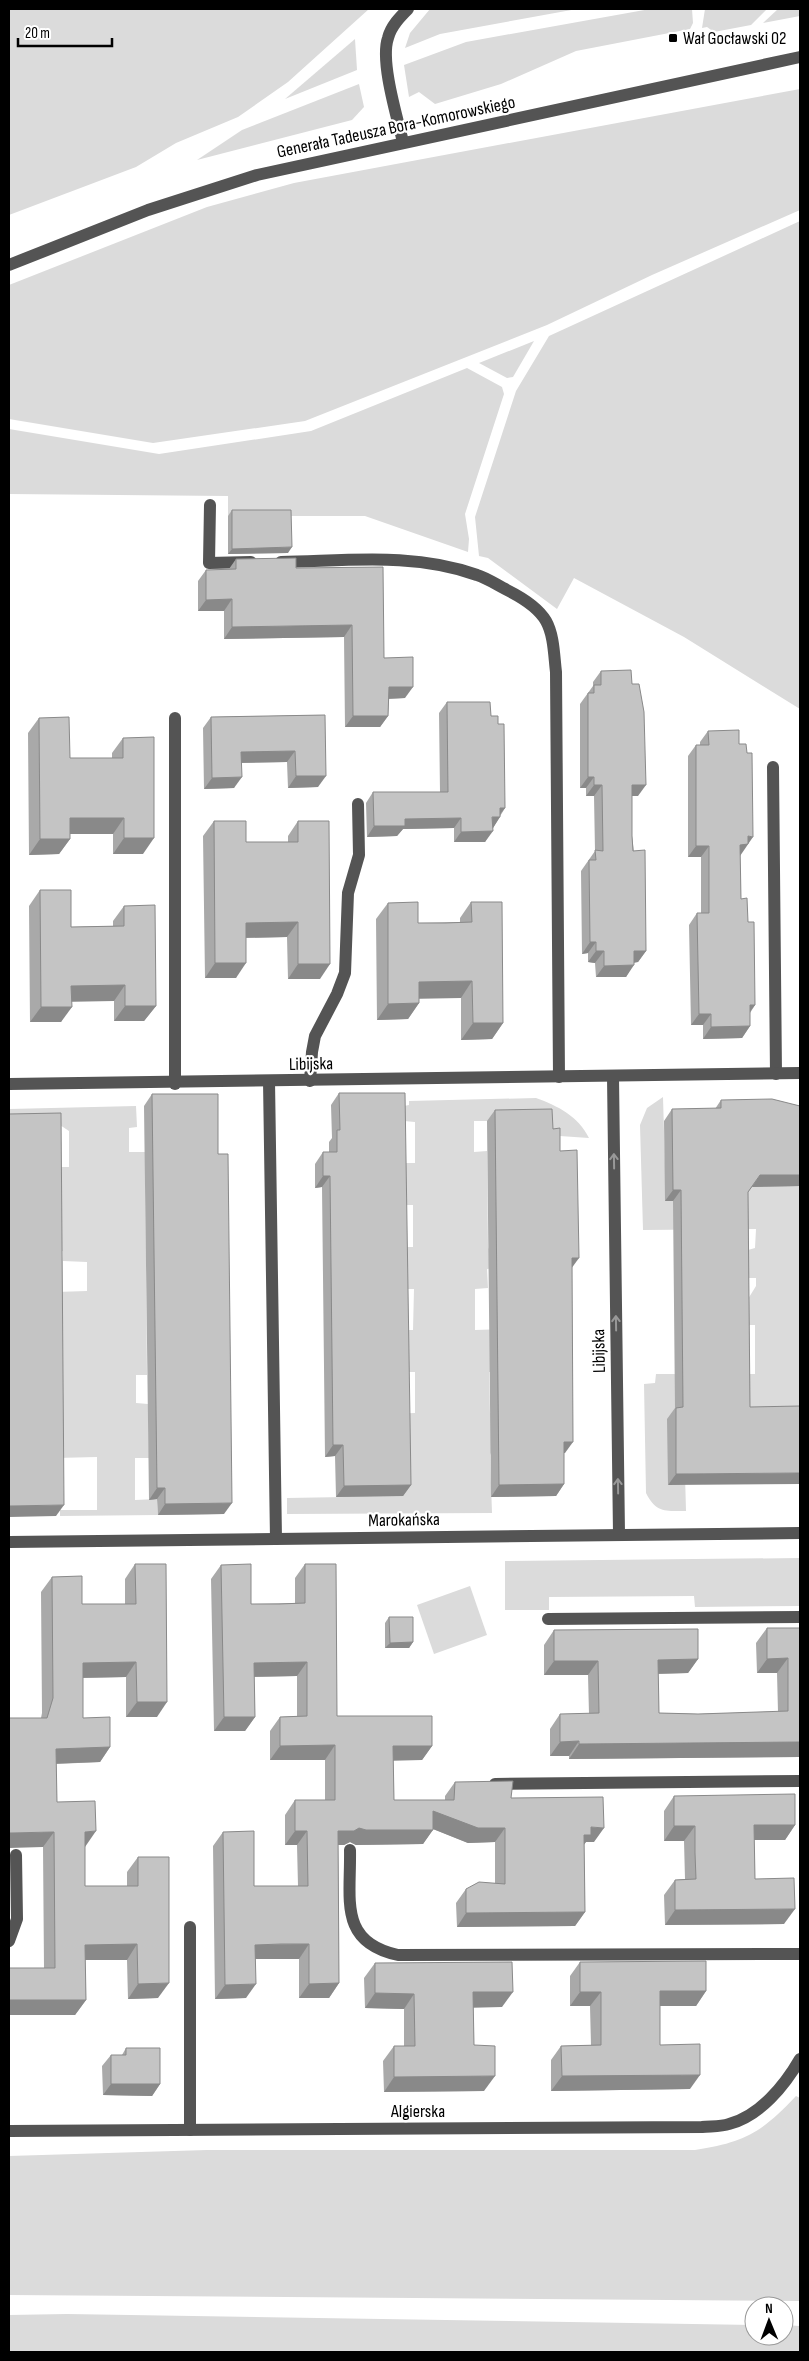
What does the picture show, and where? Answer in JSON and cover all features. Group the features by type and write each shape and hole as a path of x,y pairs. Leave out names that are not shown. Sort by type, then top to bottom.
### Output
{"street":[{"path":"403,142 393,105 385,49 392,27 408,9"},
{"name":"Generała Tadeusza Bora-Komorowskiego","path":"9,265 148,210 258,175 800,57"},
{"path":"210,505 209,563 404,559 444,565 477,575 512,593 530,604 545,619 550,630 556,672 559,1078"},
{"path":"175,1084 176,718"},
{"path":"773,767 776,1074"},
{"path":"310,1081 315,1036 337,994 345,973 348,893 358,855 358,804"},
{"name":"Libijska","path":"9,1084 175,1084 800,1073"},
{"name":"Libijska","path":"613,1077 618,1534"},
{"path":"269,1082 276,1539"},
{"name":"Marokańska","path":"9,1542 800,1533"},
{"path":"548,1619 800,1617"},
{"path":"486,1784 800,1781"},
{"path":"350,1850 353,1926 368,1944 385,1952 398,1955 800,1954"},
{"path":"9,1941 17,1920 16,1855"},
{"path":"190,1927 190,2130"},
{"name":"Algierska","path":"9,2131 702,2127 728,2124 748,2116 767,2101 800,2059"}],"shaded area":[{"path":"9,9 369,9 288,82 238,117 176,143 136,167 9,215"},
{"path":"430,9 577,9 440,34 405,48 410,33"},
{"path":"650,9 692,9 693,23 690,29 576,51 501,84 435,104 419,92 409,97 404,65 466,42"},
{"path":"705,9 767,9 751,25 714,32 707,27 702,28"},
{"path":"778,9 800,9 800,16 763,23"},
{"path":"355,39 357,70 285,99"},
{"path":"359,84 364,107 352,120 197,160 242,130"},
{"path":"800,89 800,210 652,275 547,325 305,421 153,443 9,419 9,285 207,207 294,183"},
{"path":"800,221 800,709 684,637 574,578 557,609 488,558 479,556 475,517 516,391 549,336"},
{"path":"534,341 513,377 507,378 479,363"},
{"path":"467,368 502,387 504,394 465,514 469,539 468,552 365,516 228,516 228,496 9,494 9,429 159,454 311,431"},
{"path":"663,1097 666,1201 800,1176 800,1422 685,1475 686,1511 662,1510 650,1500 646,1493 644,1384 655,1383 656,1374 755,1374 755,1325 742,1325 748,1299 756,1286 756,1278 741,1278 741,1252 755,1248 756,1229 643,1230 640,1125 647,1108"},
{"path":"536,1098 567,1113 579,1124 589,1138 545,1135 487,1121 474,1121 474,1152 487,1151 488,1247 497,1268 487,1269 488,1288 475,1289 475,1330 506,1329 507,1372 489,1372 490,1413 507,1413 490,1455 492,1513 287,1514 287,1498 403,1496 384,1414 415,1413 415,1372 384,1372 384,1330 413,1330 414,1289 402,1289 402,1247 413,1247 413,1205 403,1205 402,1163 415,1163 415,1122 404,1121 404,1106 409,1105 409,1101"},
{"path":"136,1106 137,1127 129,1128 129,1152 145,1152 147,1375 136,1375 136,1403 148,1404 149,1458 135,1458 135,1500 157,1499 158,1515 60,1516 60,1510 97,1510 97,1457 56,1458 56,1292 87,1291 87,1262 63,1261 63,1251 55,1251 54,1167 69,1167 69,1131 60,1125 9,1125 9,1109"},
{"path":"800,1558 800,1606 695,1607 694,1596 549,1597 549,1610 505,1610 505,1561"},
{"path":"470,1586 487,1635 434,1654 417,1605"},
{"path":"796,2096 800,2098 800,2301 794,2301 794,2296 744,2296 744,2301 9,2295 9,2156 207,2150 695,2150 727,2143 751,2134 784,2109"},
{"path":"67,2314 744,2325 744,2346 794,2346 794,2326 800,2326 800,2352 9,2352 9,2315"}],"building":[{"path":"232,510 291,510 292,547 232,549"},
{"path":"296,558 296,568 383,567 384,658 413,657 413,687 389,687 388,716 353,716 352,625 232,627 232,599 206,600 206,570 236,569 236,559"},
{"path":"631,670 632,684 639,684 644,712 646,785 632,785 632,836 633,851 645,850 646,951 634,951 634,965 604,966 604,951 596,951 596,942 590,942 589,860 596,860 595,850 603,851 602,785 594,785 594,777 588,777 588,693 594,693 594,685 601,685 601,671"},
{"path":"447,702 490,702 491,716 498,716 498,724 504,724 505,808 500,808 500,817 492,817 493,831 461,832 461,818 405,819 405,826 374,826 373,792 448,792"},
{"path":"325,715 326,776 296,776 295,751 241,752 242,777 212,778 211,717"},
{"path":"69,717 70,758 123,758 123,738 154,737 154,838 124,838 124,818 70,818 70,839 40,839 39,718"},
{"path":"739,730 739,744 746,744 747,753 752,753 753,837 748,836 748,844 740,845 741,899 747,898 748,922 754,922 755,1005 750,1005 750,1026 711,1027 711,1014 699,1014 697,913 709,913 709,846 696,846 696,745 709,745 708,731"},
{"path":"214,821 246,821 246,842 298,842 298,821 329,821 330,964 298,964 298,922 246,923 246,963 215,963"},
{"path":"40,890 71,890 71,927 124,926 124,906 155,905 156,1006 125,1006 125,985 71,986 72,1007 41,1007"},
{"path":"418,902 418,923 445,923 472,922 471,902 502,902 503,1023 473,1023 472,981 419,982 419,1003 388,1004 388,903"},
{"path":"339,1093 405,1093 411,1485 344,1486 343,1445 333,1445 330,1176 323,1176 323,1152 337,1152 337,1130 340,1130"},
{"path":"152,1094 218,1094 218,1154 228,1154 232,1503 165,1504 165,1488 157,1488"},
{"path":"772,1099 800,1106 800,1175 760,1175 748,1192 750,1407 800,1406 800,1473 676,1474 676,1408 683,1407 681,1190 673,1190 672,1109 721,1108 721,1100"},
{"path":"552,1109 553,1129 560,1128 560,1151 577,1150 579,1258 572,1258 573,1442 564,1442 564,1484 499,1485 495,1110"},
{"path":"61,1113 64,1505 9,1506 9,1114"},
{"path":"135,1564 166,1564 167,1702 137,1702 136,1662 83,1663 83,1718 110,1717 110,1747 56,1749 57,1802 95,1801 96,1831 85,1832 85,1886 138,1886 138,1857 169,1857 169,1983 138,1984 137,1944 85,1945 86,2000 9,2000 9,1968 55,1968 54,1832 9,1833 9,1718 47,1718 53,1698 52,1577 82,1576 82,1604 136,1604"},
{"path":"251,1564 251,1604 279,1604 305,1603 305,1564 336,1564 337,1716 432,1716 432,1746 393,1746 394,1800 454,1800 455,1782 513,1781 511,1798 603,1797 604,1828 591,1827 591,1835 584,1835 585,1912 466,1913 466,1889 479,1882 505,1884 505,1828 478,1828 433,1811 433,1830 366,1830 359,1828 354,1831 338,1831 339,1983 309,1984 309,1944 281,1944 255,1945 256,1984 225,1985 223,1832 254,1831 254,1886 308,1886 307,1831 295,1831 295,1800 335,1800 335,1745 280,1746 280,1717 307,1716 307,1662 254,1663 255,1717 224,1717 221,1565"},
{"path":"389,1617 413,1617 413,1642 390,1643"},
{"path":"767,1628 800,1628 800,1742 579,1744 579,1741 560,1742 560,1714 599,1713 598,1661 554,1661 554,1630 698,1629 698,1659 658,1660 659,1713 698,1714 788,1711 788,1658 767,1659"},
{"path":"795,1794 795,1825 754,1825 755,1879 794,1878 795,1909 675,1910 675,1880 696,1879 695,1826 674,1826 674,1796"},
{"path":"706,1961 706,1991 660,1991 660,2045 700,2044 700,2075 562,2076 561,2046 601,2045 601,1992 580,1992 580,1962"},
{"path":"512,1962 513,1992 473,1992 474,2045 495,2046 495,2076 394,2077 394,2046 415,2046 414,1994 375,1993 375,1963"},
{"path":"126,2048 160,2048 160,2084 111,2084 111,2055 126,2055"}],"place":[{"name":"Wał Gocławski 02","path":"673,38"}]}
